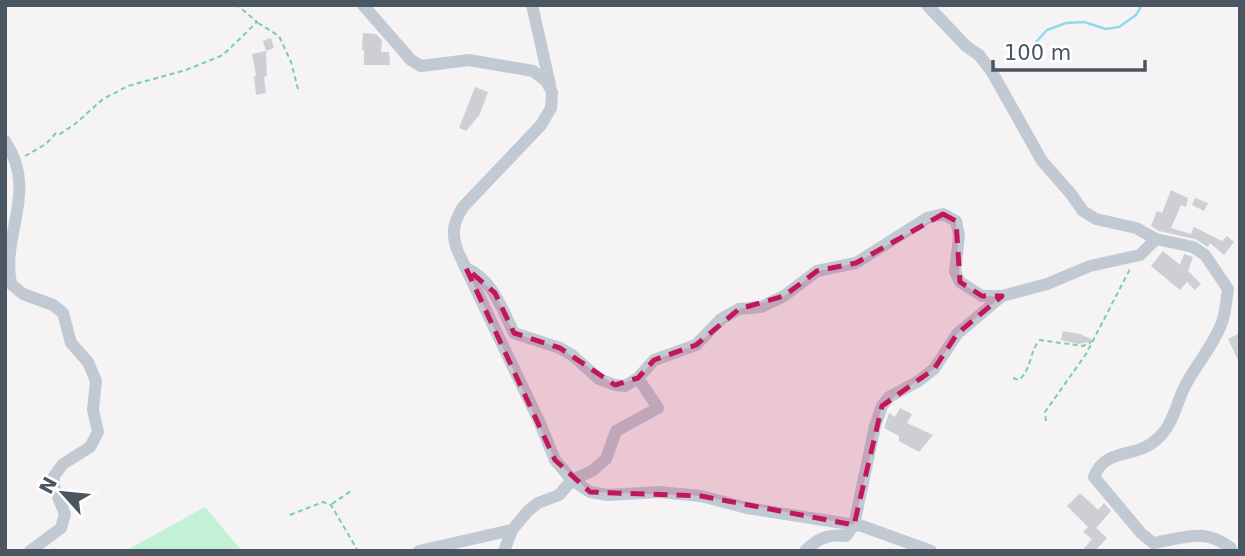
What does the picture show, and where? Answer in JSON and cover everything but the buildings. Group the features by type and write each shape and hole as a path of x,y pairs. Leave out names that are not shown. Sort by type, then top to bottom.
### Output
{"street":[{"path":"363,5 411,60 421,66 469,60 533,71 546,81 552,92"},
{"path":"532,5 552,92 551,108 541,125 468,201 455,220 453,232 454,243 555,460 572,480 590,492 659,492 701,496 747,508 853,525 931,551"},
{"path":"927,5 966,46 979,55 992,72 1035,152 1083,211 1096,219 1136,228 1156,239 1194,247 1205,255 1234,290 1211,345 1184,388 1169,428 1139,451 1115,455 1098,465 1094,477 1153,543 1195,534 1218,538 1231,548 1231,551"},
{"path":"5,141 15,161 22,185 8,267 11,284 23,294 53,304 63,313 71,342 88,362 96,382 93,410 98,432 90,447 63,464 54,476 54,487 65,514 61,528 30,551"},
{"path":"466,268 478,273 495,293 514,333 560,348 599,379 625,386 638,378 654,360 695,345 721,319 739,309 761,307 784,296 817,271 856,263 927,218 943,214 956,221 959,235 955,272 960,282 982,296 1002,296 1047,284 1090,265 1138,256 1156,239"},
{"path":"805,551 816,540 830,535 846,536 853,525 882,406 889,397 934,369 957,334 1002,296"},
{"path":"504,551 512,530 538,503 559,495 572,480 592,471 606,458 615,431 658,408 638,378"},
{"path":"419,551 512,530"}],"path":[{"path":"237,5 279,36 291,62 298,89"},
{"path":"15,161 46,144 56,133 60,134 75,124 103,99 128,86 186,70 223,55 257,22"},
{"path":"1046,421 1045,412 1092,342 1138,256"},
{"path":"1013,378 1019,380 1028,370 1035,344 1040,340 1083,346 1092,342"},
{"path":"331,505 351,491"},
{"path":"290,515 323,502 331,505 358,551"}],"highlighted area":[{"path":"943,214 956,221 960,282 982,296 1002,296 957,334 934,369 882,406 854,525 701,496 590,492 555,460 466,268 495,293 514,333 560,348 615,385 638,378 654,360 696,345 739,309 784,296 817,271 856,263"}],"green space":[{"path":"205,507 242,551 125,551"}],"waterway":[{"path":"1026,53 1047,30 1066,23 1084,22 1106,29 1119,27 1136,15 1142,5"}]}
